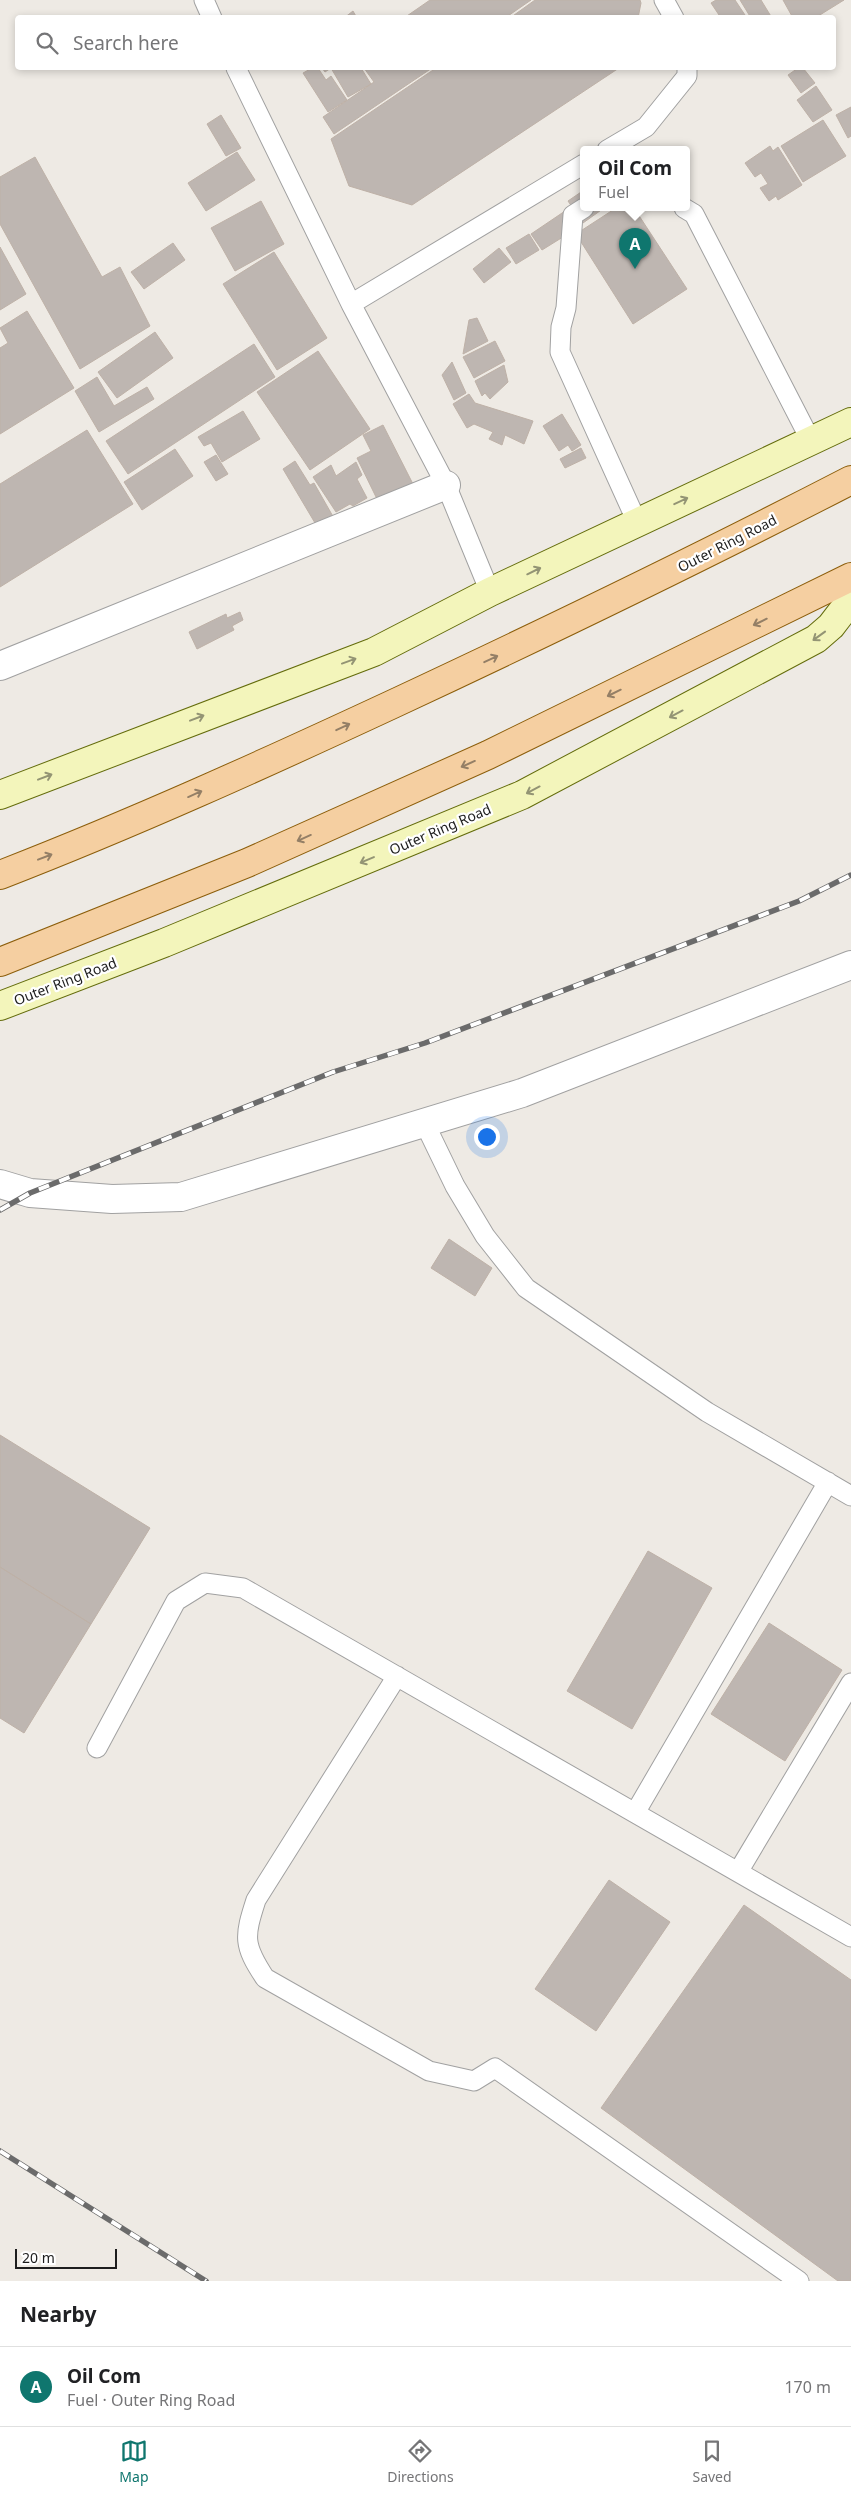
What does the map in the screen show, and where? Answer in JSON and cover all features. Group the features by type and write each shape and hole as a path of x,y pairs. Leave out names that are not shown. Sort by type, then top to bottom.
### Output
{"main road":[{"path":"0,795 374,652 490,592 851,422"},
{"name":"Outer Ring Road","path":"0,875 101,836 263,765 569,622 851,480"},
{"path":"0,962 247,863 488,755 851,577"},
{"name":"Outer Ring Road","path":"0,1006 164,943 522,795 816,639 831,626 851,600"}],"street":[{"path":"0,666 446,485"},
{"path":"0,1184 30,1193 103,1198 180,1197 522,1093 851,965"}],"lane":[{"path":"204,0 211,15"},
{"path":"664,0 672,15"},
{"path":"237,70 351,304 446,485 490,592"},
{"path":"614,146 646,126 687,76 687,70"},
{"path":"351,304 580,166"},
{"path":"580,211 573,216 566,308 561,327 560,352 637,522"},
{"path":"689,211 694,214 811,441"},
{"path":"424,1122 455,1186 486,1236 526,1288 706,1412 851,1496"},
{"path":"635,1813 828,1482"},
{"path":"97,1748 176,1601 205,1582 243,1588 851,1937"},
{"path":"397,1676 256,1900 246,1931 250,1957 265,1978 429,2071 474,2081 495,2068 799,2281"},
{"path":"738,1872 851,1683"}],"building":[{"path":"430,0 531,0 509,15 408,15"},
{"path":"535,0 640,0 641,3 639,15 514,15"},
{"path":"716,0 735,0 745,15 719,15 711,3"},
{"path":"740,0 761,0 770,15 749,15"},
{"path":"783,0 844,0 820,15 791,15"},
{"path":"308,70 319,70 326,80 331,76 347,100 328,112 303,73"},
{"path":"332,70 362,70 371,84 348,97"},
{"path":"365,70 429,70 334,134 323,117 374,82"},
{"path":"433,70 616,70 412,205 349,186 331,139"},
{"path":"795,70 805,70 815,83 801,93 788,75"},
{"path":"816,86 832,110 813,122 797,100"},
{"path":"851,107 851,136 848,138 836,115"},
{"path":"221,115 241,148 226,156 207,124"},
{"path":"823,120 846,156 803,182 781,146"},
{"path":"770,146 773,151 778,147 802,185 778,200 776,196 769,201 760,188 768,184 761,173 755,177 745,163"},
{"path":"237,152 255,180 206,211 188,183"},
{"path":"35,157 102,277 120,267 150,326 80,369 0,224 0,177"},
{"path":"580,193 580,211 600,211 583,223 568,201"},
{"path":"261,201 284,244 235,271 211,228"},
{"path":"568,209 579,227 542,250 531,234"},
{"path":"611,211 636,211 687,289 633,324 576,234"},
{"path":"529,234 539,250 516,264 506,248"},
{"path":"173,243 185,260 144,289 131,272"},
{"path":"0,247 26,294 0,310"},
{"path":"499,248 511,262 484,283 473,269"},
{"path":"274,252 327,338 277,370 223,284"},
{"path":"27,311 74,388 0,434 0,348 8,343 0,328"},
{"path":"477,318 488,341 463,354 469,320"},
{"path":"155,332 173,358 117,398 98,372"},
{"path":"495,341 505,361 474,378 463,357"},
{"path":"254,344 275,377 128,474 106,441"},
{"path":"318,351 370,429 310,470 257,392"},
{"path":"452,362 466,393 454,400 442,375"},
{"path":"504,365 508,382 490,399 485,393 482,396 475,381"},
{"path":"97,377 114,406 147,387 154,399 99,432 75,391"},
{"path":"469,394 475,403 533,421 524,444 505,435 502,445 489,439 493,432 474,424 467,428 453,404"},
{"path":"243,411 260,439 222,462 211,443 204,446 198,437"},
{"path":"562,414 581,445 572,451 568,445 559,451 543,426"},
{"path":"383,425 415,488 385,503 382,496 377,499 357,458 371,451 363,435"},
{"path":"87,430 133,504 0,587 0,484"},
{"path":"581,448 586,458 565,468 560,459"},
{"path":"175,449 193,476 142,510 124,482"},
{"path":"216,455 228,474 216,481 204,462"},
{"path":"295,461 310,485 314,483 335,520 318,528 283,469"},
{"path":"356,462 362,475 357,479 367,498 353,506 350,504 336,512 313,477 331,465 336,476"},
{"path":"240,612 243,620 232,626 234,630 197,649 189,632 226,614 227,618"},
{"path":"449,1239 492,1268 475,1296 431,1268"},
{"path":"0,1435 150,1528 91,1624 0,1567"},
{"path":"648,1551 712,1588 632,1729 567,1691"},
{"path":"0,1567 91,1624 24,1733 0,1718"},
{"path":"769,1623 842,1670 785,1761 711,1714"},
{"path":"609,1880 670,1922 596,2031 535,1989"},
{"path":"744,1905 851,1980 851,2281 838,2281 601,2108"}],"railway":[{"path":"0,1210 30,1193 333,1072 425,1043 799,901 851,875"},
{"path":"0,2151 206,2281"}],"place":[{"name":"Oil Com","path":"635,269"}]}
